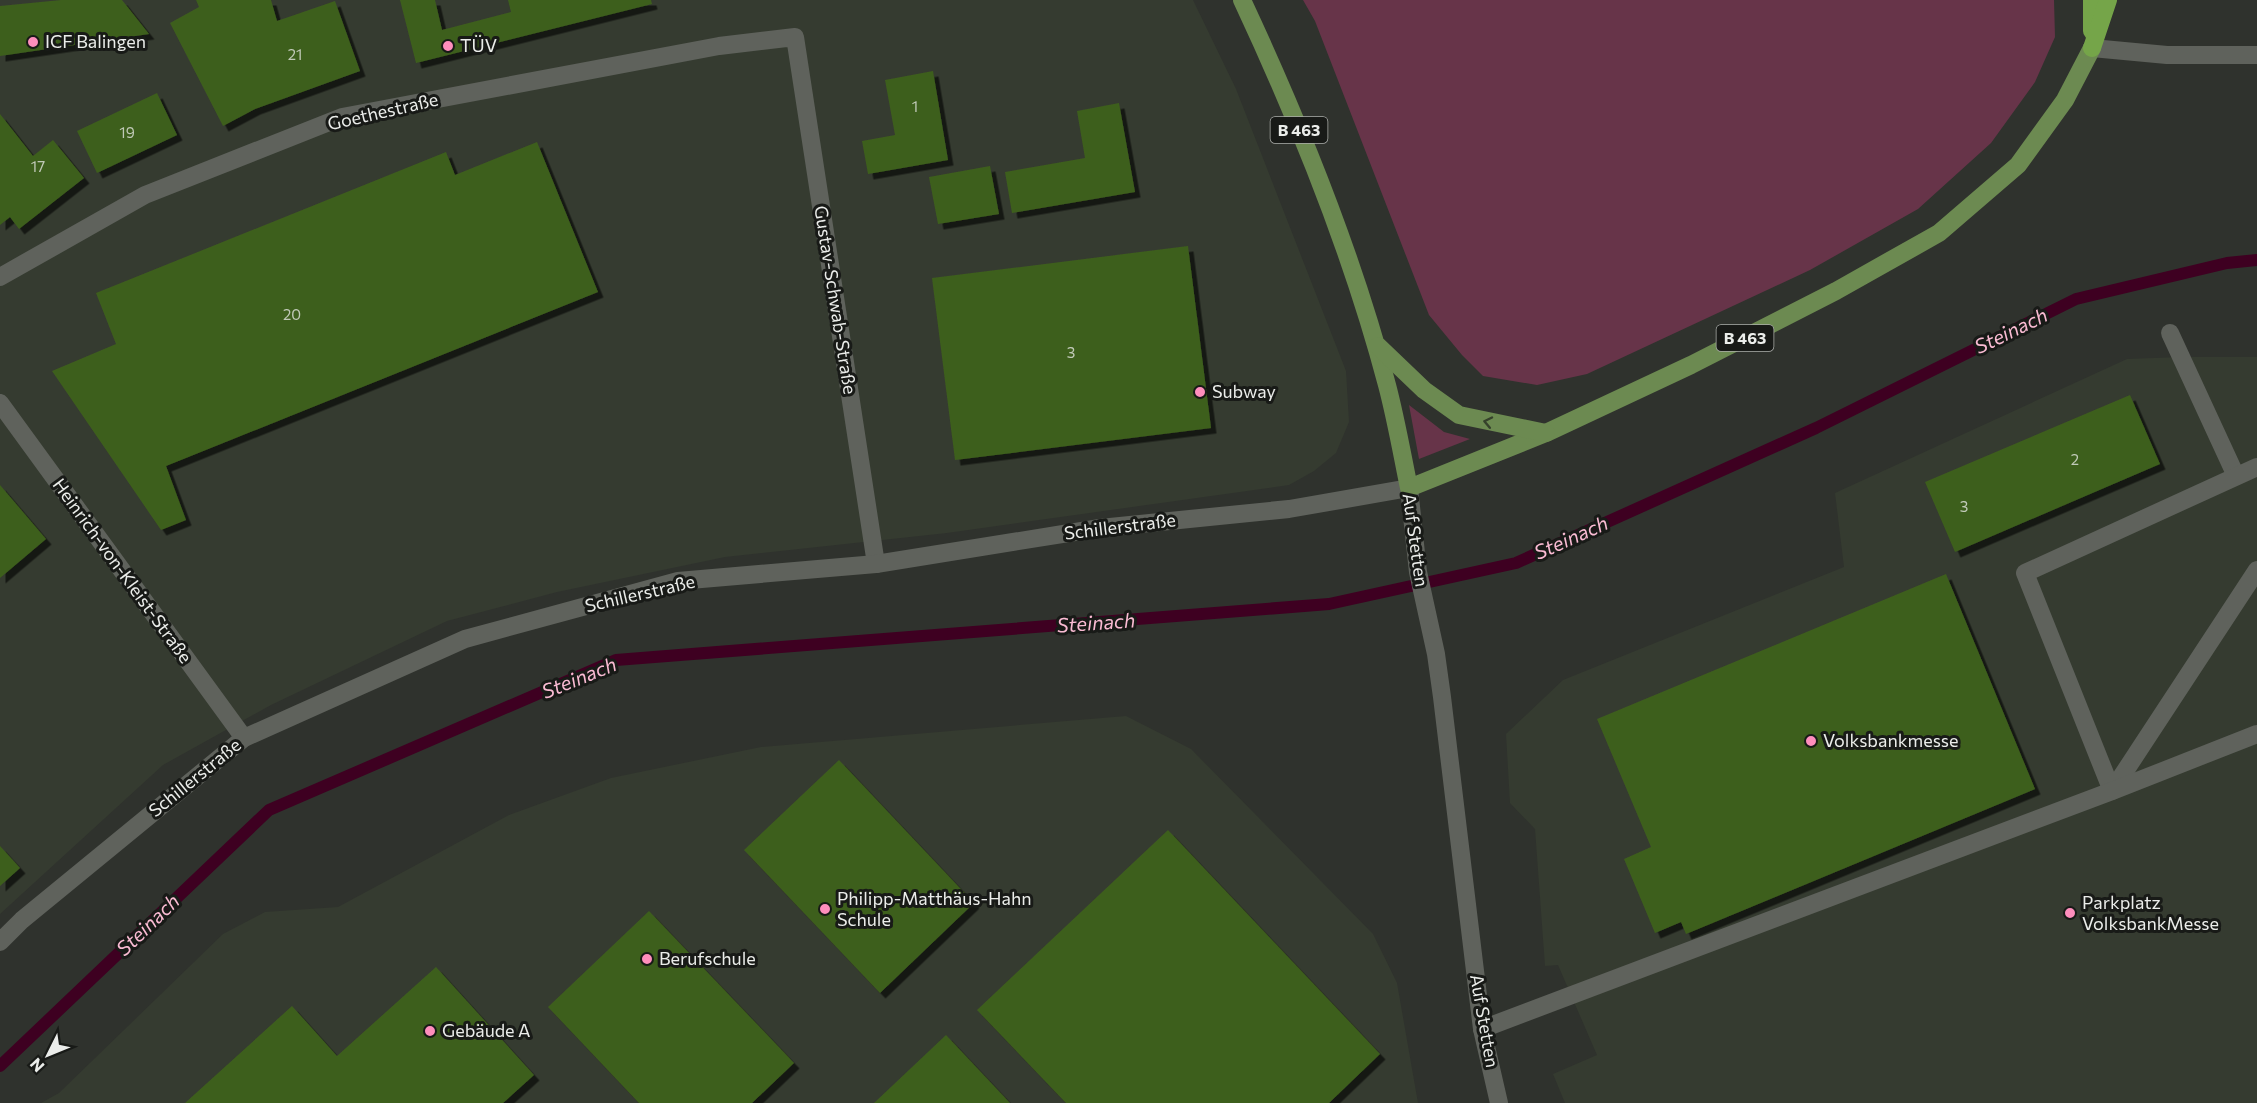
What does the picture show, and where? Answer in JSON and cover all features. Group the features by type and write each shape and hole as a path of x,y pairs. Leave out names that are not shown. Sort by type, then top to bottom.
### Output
{"highway":[{"name":"B 463","path":"2092,0 2092,48"},
{"path":"2092,48 2108,0"}],"main road":[{"name":"Auf Stetten","path":"1242,0 1320,177 1377,345 1409,488"},
{"name":"B 463","path":"1409,488 1546,434 1691,365 1826,297 1939,233 2018,165 2066,100 2092,48"},
{"name":"B 463","path":"1377,345 1424,390 1459,415 1546,434"}],"street":[{"name":"Goethestraße","path":"0,277 145,195 342,117 719,46 795,37"},
{"name":"Gustav-Schwab-Straße","path":"795,37 876,564"},
{"path":"2092,48 2167,55 2257,55"},
{"path":"2170,333 2236,476"},
{"name":"Heinrich-von-Kleist-Straße","path":"0,404 244,738"},
{"path":"2112,791 2025,573 2257,467"},
{"name":"Schillerstraße","path":"0,942 22,920 244,738 465,639 678,582 876,564 1100,528 1288,508 1409,488"},
{"name":"Auf Stetten","path":"1409,488 1418,572 1436,654 1482,1029 1499,1103"},
{"path":"2112,791 2257,570"},
{"path":"1482,1029 2257,734"}],"shaded area":[{"path":"0,0 1193,0 1236,89 1346,371 1349,422 1336,453 1314,471 1289,485 947,533 725,557 557,592 447,621 271,705 163,765 0,914"},
{"path":"1303,0 2054,0 2055,37 2035,82 1991,143 1918,209 1810,270 1587,374 1537,385 1483,376 1462,355 1429,315 1315,21"},
{"path":"2257,357 2257,1103 1565,1103 1553,1074 1597,1055 1558,965 1545,966 1535,829 1510,803 1506,734 1563,680 1844,567 1835,493 2127,359"},
{"path":"1409,405 1444,432 1470,439 1419,459"},
{"name":"Philipp-Matthäus-Hahn Schule","path":"1126,716 1191,749 1373,934 1397,983 1418,1103 41,1103 59,1093 223,934 265,912 338,907 509,815 611,778 761,747"}],"building":[{"path":"61,0 122,0 149,34 0,56 0,6"},
{"path":"196,0 271,0 277,21 335,1 360,71 255,109 223,126 170,23 199,7"},
{"name":"TÜV","path":"400,0 435,0 442,30 511,12 508,0 651,0 652,4 416,63"},
{"path":"933,71 948,160 868,174 862,141 895,135 885,80"},
{"path":"157,93 177,135 97,173 77,131"},
{"path":"1119,103 1135,192 1012,213 1005,172 1085,158 1077,111"},
{"path":"0,114 33,156 53,140 84,178 19,229 10,217 0,225"},
{"path":"537,142 598,292 166,466 186,520 161,530 52,371 116,344 96,293 446,152 455,175"},
{"path":"990,166 999,214 938,224 929,177"},
{"path":"1188,246 1211,428 955,460 932,278"},
{"path":"2130,395 2160,464 1955,552 1925,482"},
{"path":"0,485 46,539 0,578"},
{"name":"Volksbankmesse","path":"1946,574 2035,789 1686,934 1681,922 1655,933 1624,859 1651,847 1597,719"},
{"path":"839,760 974,903 880,993 744,850"},
{"path":"1168,830 1380,1054 1329,1103 1066,1103 977,1010"},
{"path":"0,846 20,868 0,886"},
{"name":"Berufschule","path":"649,911 794,1063 752,1103 639,1103 548,1007"},
{"name":"Gebäude A","path":"436,967 534,1075 503,1103 185,1103 292,1006 337,1056"},
{"path":"946,1035 1010,1103 874,1103"}],"waterway":[{"name":"Steinach","path":"0,1066 269,810 616,660 1329,604 1516,563 1816,428 2076,299 2227,263 2257,260"}],"place":[{"name":"ICF Balingen","path":"33,42"},
{"name":"TÜV","path":"448,46"},
{"name":"Subway","path":"1200,392"},
{"name":"Volksbankmesse","path":"1811,741"},
{"name":"Philipp-Matthäus-Hahn Schule","path":"825,909"},
{"name":"Parkplatz VolksbankMesse","path":"2070,913"},
{"name":"Berufschule","path":"647,959"},
{"name":"Gebäude A","path":"430,1031"}]}
